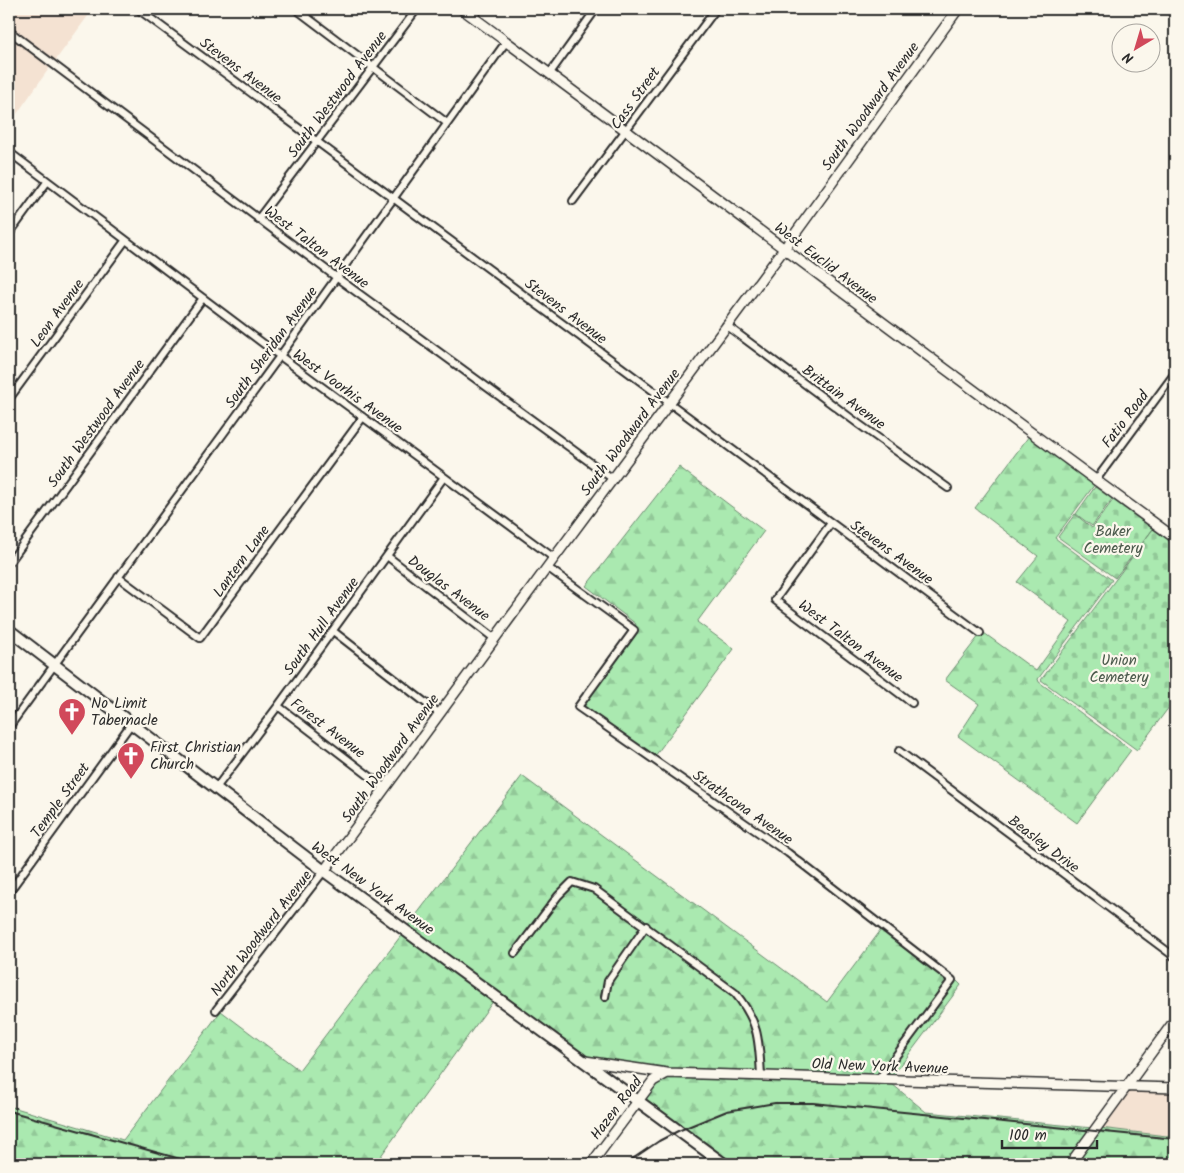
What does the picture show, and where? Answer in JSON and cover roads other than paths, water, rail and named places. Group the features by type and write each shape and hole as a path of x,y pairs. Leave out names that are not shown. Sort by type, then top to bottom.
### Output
{"main road":[{"name":"West New York Avenue","path":"9,630 324,872 724,1164"}],"street":[{"name":"Stevens Avenue","path":"138,9 980,633"},
{"path":"296,9 447,123"},
{"name":"South Westwood Avenue","path":"258,219 418,9"},
{"name":"West Euclid Avenue","path":"462,9 1175,538"},
{"path":"473,17 479,9"},
{"path":"550,73 596,9"},
{"name":"Cass Street","path":"573,201 716,9"},
{"name":"South Woodward Avenue","path":"324,872 958,9"},
{"name":"West Talton Avenue","path":"9,30 336,277 613,479"},
{"name":"South Sheridan Avenue","path":"9,727 506,42"},
{"name":"West Voorhis Avenue","path":"9,152 280,356 554,558"},
{"path":"9,234 47,182"},
{"name":"Leon Avenue","path":"9,399 126,240"},
{"name":"South Westwood Avenue","path":"9,563 203,298"},
{"name":"Brittain Avenue","path":"726,326 948,488"},
{"name":"Fatio Road","path":"1096,480 1175,373"},
{"name":"Lantern Lane","path":"118,577 200,638 363,417"},
{"name":"South Hull Avenue","path":"216,788 333,631 444,477"},
{"name":"West Talton Avenue","path":"831,523 775,600 912,703"},
{"name":"Douglas Avenue","path":"387,556 495,639"},
{"name":"Strathcona Avenue","path":"547,567 634,630 578,707 788,853 952,980 878,1080"},
{"path":"333,631 440,714"},
{"name":"Forest Avenue","path":"278,706 386,788"},
{"name":"Temple Street","path":"9,892 131,724"},
{"name":"Beasley Drive","path":"898,751 1175,957"},
{"name":"North Woodward Avenue","path":"216,1010 324,872"},
{"path":"515,953 558,896 572,882 594,889 735,993 746,1006 759,1036 761,1076"},
{"path":"605,996 608,981 646,926"},
{"path":"1070,1164 1175,1020"},
{"name":"Old New York Avenue","path":"585,1061 667,1073 1175,1088"},
{"name":"Hazen Road","path":"591,1164 653,1081 667,1073"}],"railway":[{"path":"625,1164 659,1141 678,1131 727,1111 775,1103 813,1103 1175,1139"},
{"path":"9,1111 198,1164"}],"place":[{"name":"No Limit Tabernacle","path":"72,736"},
{"name":"First Christian Church","path":"131,780"}],"park label":[{"name":"Baker Cemetery","path":"1113,540"},
{"name":"Union Cemetery","path":"1119,668"}]}
